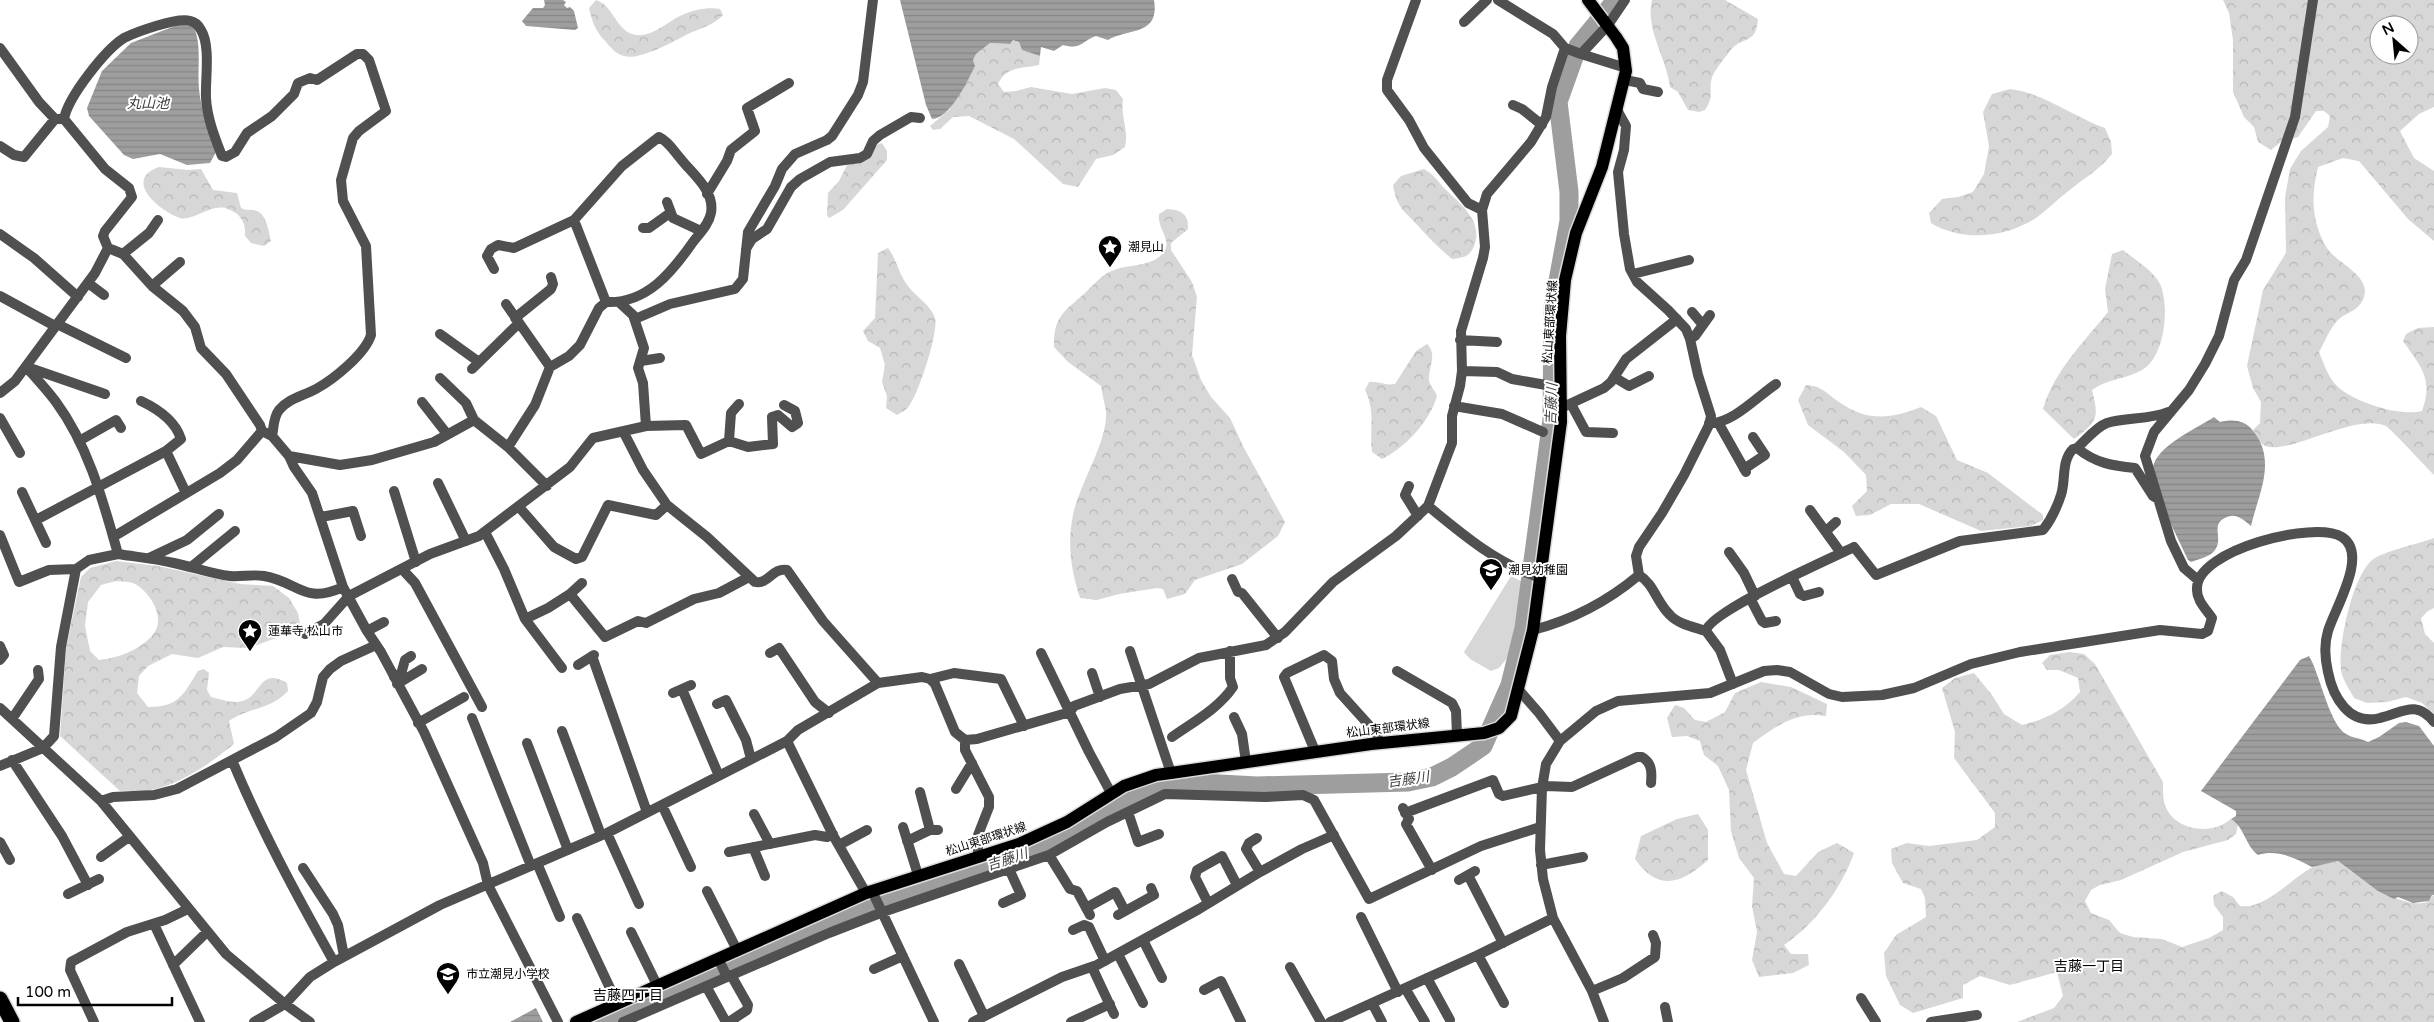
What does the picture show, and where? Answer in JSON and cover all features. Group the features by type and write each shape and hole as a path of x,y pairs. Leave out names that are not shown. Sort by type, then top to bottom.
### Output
{"highway":[{"path":"0,999 12,1022"}],"main road":[{"name":"松山東部環状線","path":"576,1022 718,960 736,950 871,893 918,875 1018,844 1049,831 1111,793 1140,780 1171,772 1379,743 1484,733 1499,728 1511,716 1533,630 1532,575 1566,406 1560,336 1566,280 1576,233 1602,167 1626,74 1623,48 1588,0"}],"street":[{"path":"635,319 670,304 735,289 743,279 748,232 788,159 832,136 858,95 862,82 872,0"},
{"path":"1416,0 1387,80 1387,90 1409,120 1424,148 1468,203 1482,210"},
{"path":"1464,22 1487,0"},
{"path":"1498,0 1553,34 1573,51 1626,74 1640,84 1643,89 1658,92"},
{"path":"930,679 935,684 955,732 965,740 977,740 1070,712 1074,706 1120,689 1149,684 1199,658 1266,645 1278,638 1302,617 1333,582 1396,536 1418,516 1428,506 1452,442 1452,416 1462,371 1460,340 1483,258 1485,247 1482,210 1487,194 1531,142 1542,125 1573,51 1625,0"},
{"path":"2198,580 2184,568 2171,541 2145,456 2154,432 2190,390 2219,336 2234,280 2246,260 2295,117 2313,0"},
{"path":"0,146 14,155 24,156 59,119 88,75 124,38 175,21 190,20 197,24 202,31 209,119 222,156 226,158 235,152 247,133 272,116 294,94 301,80 310,78 317,80 357,54 363,54 369,60 386,111 359,131 353,138 342,180 341,192 343,201 366,246 371,335 365,348 325,383 287,402 279,410 267,433 237,460 113,537"},
{"path":"0,48 39,102 59,119 105,169 132,192 132,196 104,231 103,236 108,248 122,254 152,286 183,312 195,327 201,348 226,374 260,425 289,456 294,467 306,482 321,517 343,587 350,596 367,631 396,680 418,723 483,863 488,885 558,1022"},
{"path":"708,194 727,161 731,150 755,131 747,108 789,83"},
{"path":"1513,105 1522,109 1542,125"},
{"path":"1617,110 1626,126 1624,150 1618,172 1624,234 1633,274 1637,282 1677,319 1690,339 1698,375 1714,424 1745,470 1765,455 1753,437"},
{"path":"745,250 752,239 767,229 782,207 791,187 800,179 830,162 860,158 867,154 873,141 880,134 911,118 920,118"},
{"path":"494,269 487,256 491,249 498,245 514,248 574,220 622,166 659,137 671,145 685,164 696,173 708,194 711,214 674,268 655,286 620,303"},
{"path":"667,202 670,213 678,222 693,226 701,231"},
{"path":"643,228 649,228 670,213"},
{"path":"122,254 150,233 158,220"},
{"path":"574,220 606,302"},
{"path":"0,234 34,258 78,297"},
{"path":"0,393 16,381 88,283 108,248"},
{"path":"1633,274 1689,260"},
{"path":"152,286 180,262"},
{"path":"440,334 475,366 517,320 550,289 553,284 551,277"},
{"path":"88,283 104,295"},
{"path":"0,296 126,358"},
{"path":"508,447 535,405 550,367 568,356 580,345 599,308 606,302 620,303 629,309 635,319 644,348 638,368 643,383 646,426"},
{"path":"506,304 550,367"},
{"path":"1692,312 1703,325"},
{"path":"1690,339 1695,336 1710,315"},
{"path":"1613,433 1586,432 1566,406 1604,388 1626,359 1677,319"},
{"path":"1460,340 1497,342"},
{"path":"641,361 660,358"},
{"path":"26,366 105,394"},
{"path":"26,366 56,402 79,441 98,489 118,554"},
{"path":"1462,371 1497,372 1512,379 1546,385"},
{"path":"1614,377 1629,386 1648,376"},
{"path":"440,378 466,403 474,420 508,447 547,486"},
{"path":"1733,684 1720,650 1706,631 1680,622 1670,616 1655,592 1639,575 1636,556 1639,547 1662,514 1714,424 1748,406 1776,384"},
{"path":"36,520 98,489 166,451 181,439 179,433 159,409 141,401"},
{"path":"422,402 447,434"},
{"path":"729,441 731,413 739,404"},
{"path":"305,634 324,624 350,596 416,562 485,532 570,467 593,438 646,426 686,425 701,454 729,441 748,447 773,444 772,417 778,415 792,427 798,423 795,412 784,405"},
{"path":"1454,406 1502,414 1543,432"},
{"path":"1706,631 1707,626 1713,620 1752,597 1854,548 1876,575 1960,541 2043,530 2049,522 2062,493 2068,454 2107,423 2154,417 2170,412"},
{"path":"0,418 20,453"},
{"path":"79,441 116,420 121,428"},
{"path":"289,456 340,465 372,460 414,449 474,420"},
{"path":"623,431 643,470 667,505 708,536 749,577 759,583 778,570 787,570 823,621 878,683"},
{"path":"2077,448 2087,457 2101,463 2135,468 2153,496 2158,499"},
{"path":"166,451 186,493"},
{"path":"438,484 466,541"},
{"path":"1409,486 1405,495 1418,516"},
{"path":"394,490 416,562"},
{"path":"22,492 46,543"},
{"path":"519,507 554,547 576,559 582,557 608,505 656,515 667,505"},
{"path":"1428,506 1488,551 1532,575"},
{"path":"1810,510 1841,553"},
{"path":"321,517 353,511 361,536"},
{"path":"148,558 187,540 219,514"},
{"path":"1826,531 1836,522"},
{"path":"192,567 235,531"},
{"path":"485,532 504,568 526,619 562,668"},
{"path":"1604,1022 1592,991 1553,918 1541,865 1540,827 1542,788 1546,764 1560,741 1596,711 1618,701 1710,694 1764,671 1778,670 1790,672 1829,694 1842,697 1867,697 1914,688 1971,664 2020,652 2160,630 2202,634 2208,632 2212,618 2198,598 2198,580 2210,567 2232,552 2262,540 2325,533 2342,537 2348,543 2353,560 2352,569 2328,631 2325,652 2330,681 2338,701 2358,718 2378,719 2406,709 2416,709 2424,712 2434,722"},
{"path":"0,535 19,582 49,570 76,569 89,560 118,554 148,558 230,576 261,575 275,578 299,590 315,594 330,593 343,587"},
{"path":"1729,552 1744,573 1762,621 1765,623 1776,621"},
{"path":"0,766 43,748 54,736 61,647 76,569"},
{"path":"402,569 415,583 482,707"},
{"path":"1533,630 1564,622 1614,595 1639,575"},
{"path":"570,594 605,637 638,621 646,623 694,600 719,593 749,577"},
{"path":"1792,577 1800,594 1804,596 1819,592"},
{"path":"1232,579 1238,592 1242,593 1278,638"},
{"path":"526,619 570,594 582,583"},
{"path":"367,631 384,622"},
{"path":"100,801 113,797 154,795 177,789 276,737 311,713 317,702 323,678 330,669 341,661 376,645"},
{"path":"0,646 4,655 0,660"},
{"path":"770,653 779,648 814,702 829,713"},
{"path":"1130,651 1171,772"},
{"path":"1172,737 1211,710 1233,687 1230,678 1230,651"},
{"path":"1041,653 1088,752 1111,793"},
{"path":"578,665 593,655 647,812"},
{"path":"1316,752 1284,677 1286,673 1324,655 1332,661 1334,679 1340,693 1376,734 1379,743"},
{"path":"396,680 401,674 405,660 411,656"},
{"path":"396,680 422,669"},
{"path":"12,719 39,679 38,670"},
{"path":"254,1022 285,1004 310,977 344,956 440,905 604,834 719,776 787,741 798,730 878,683 922,677 930,679 954,673 1002,679 1024,726"},
{"path":"1092,673 1100,697"},
{"path":"1398,675 1452,703 1456,711 1457,735"},
{"path":"682,689 719,776"},
{"path":"1518,689 1539,712 1560,741"},
{"path":"418,723 464,697"},
{"path":"717,704 726,700 746,740 751,759"},
{"path":"0,708 100,801 226,954 285,1004 310,1022"},
{"path":"1234,717 1242,734 1246,762"},
{"path":"472,718 534,865 560,917"},
{"path":"562,731 604,834 639,904"},
{"path":"965,740 966,750 989,797 989,807 978,835 978,857"},
{"path":"787,741 839,845 882,910 934,1022"},
{"path":"527,743 568,850"},
{"path":"1432,870 1406,824 1409,820 1404,810 1468,791 1493,780 1499,794 1502,796 1542,788 1572,787 1637,757 1642,757 1650,764 1651,783"},
{"path":"12,760 62,836 88,885"},
{"path":"232,760 249,802 289,882 334,962"},
{"path":"956,789 972,763"},
{"path":"908,841 934,830 920,792"},
{"path":"623,1022 646,1017 728,975 882,910 1050,855 1165,794 1265,798 1303,794 1314,800 1369,899 1481,846 1540,827"},
{"path":"662,805 691,867"},
{"path":"1128,812 1138,842 1159,834"},
{"path":"754,814 770,844"},
{"path":"904,827 918,875"},
{"path":"839,845 867,830"},
{"path":"729,852 815,835 827,837 833,834"},
{"path":"973,1022 1062,977 1092,967 1118,954 1260,872 1302,849 1334,835"},
{"path":"101,857 129,837"},
{"path":"1257,838 1249,842 1246,849 1260,872"},
{"path":"0,842 10,860"},
{"path":"753,847 765,876"},
{"path":"1050,855 1070,889 1077,891 1088,911 1115,892 1121,913 1154,895 1151,888"},
{"path":"1208,903 1195,878 1197,870 1222,856 1237,885"},
{"path":"1541,865 1583,857"},
{"path":"302,868 333,914 338,925 344,956"},
{"path":"1003,903 1021,895 1009,869"},
{"path":"1467,876 1503,943"},
{"path":"68,894 99,879"},
{"path":"707,891 736,950"},
{"path":"94,1022 70,970 71,962 127,932 154,924 188,909"},
{"path":"1361,917 1402,990 1425,1022"},
{"path":"577,918 617,1003"},
{"path":"1331,1022 1478,955 1553,918"},
{"path":"154,924 200,1022"},
{"path":"1073,930 1084,925 1089,927 1105,960"},
{"path":"173,965 207,932"},
{"path":"630,932 657,985"},
{"path":"1592,991 1623,978 1655,958 1656,943 1652,934"},
{"path":"1143,940 1162,978"},
{"path":"1118,954 1144,1003"},
{"path":"1478,955 1504,998"},
{"path":"874,969 903,956"},
{"path":"706,986 727,1022 744,1014 747,1010 748,1005 718,960"},
{"path":"959,964 984,1016"},
{"path":"1092,967 1114,1014"},
{"path":"1290,968 1303,982 1321,1022"},
{"path":"1427,978 1450,1020"},
{"path":"1204,990 1221,981 1241,1022"},
{"path":"1861,998 1876,1022"},
{"path":"1372,1003 1382,1022"},
{"path":"1071,1022 1110,1004"},
{"path":"1665,1007 1668,1022"},
{"path":"1931,1022 1977,1015"}],"green space":[{"path":"596,0 606,7 626,31 638,35 645,35 682,15 696,10 720,9 723,15 711,24 664,46 638,56 630,57 621,55 612,49 597,31 589,8"},
{"path":"1652,0 1725,0 1758,19 1757,27 1751,37 1739,43 1730,51 1712,77 1711,96 1705,110 1699,112 1688,110 1678,92 1670,87 1651,22"},
{"path":"2223,0 2434,0 2434,107 2419,114 2400,131 2414,158 2434,171 2434,241 2408,219 2359,161 2343,158 2318,167 2314,188 2314,208 2318,228 2327,248 2331,254 2358,276 2365,289 2362,302 2336,322 2319,352 2337,386 2354,398 2378,407 2402,412 2422,411 2425,400 2426,381 2420,365 2403,341 2406,334 2418,328 2434,327 2434,475 2386,426 2372,423 2355,425 2300,442 2270,447 2261,443 2253,430 2260,423 2261,402 2253,388 2247,366 2263,290 2286,253 2285,197 2290,169 2301,151 2328,127 2330,116 2324,111 2316,111 2298,137 2281,142 2271,150 2258,142 2254,127 2244,117 2233,92 2233,40 2229,13"},
{"path":"1013,40 1019,42 1022,50 1040,56 1039,65 1015,69 1005,74 998,84 1004,92 1031,87 1072,94 1105,88 1116,90 1123,99 1125,147 1113,155 1096,159 1078,187 1063,184 1014,139 969,116 953,117 940,129 933,130 930,126 949,110 975,66 973,60 976,54 990,43 1009,44"},
{"path":"2010,89 2035,95 2105,128 2111,142 2112,154 2098,169 2036,218 2011,230 1983,235 1970,235 1943,229 1931,223 1929,213 1942,199 1958,197 1973,192 1984,174 1989,146 1983,112 1992,94"},
{"path":"882,143 887,151 887,160 843,210 829,218 827,215 828,193 839,181 847,165 857,161 875,145"},
{"path":"159,167 188,170 201,169 213,190 237,193 241,208 255,210 263,216 271,241 264,246 251,243 245,236 245,227 242,220 236,213 228,209 216,208 191,217 180,218 163,209 148,195 144,187 144,179 148,173"},
{"path":"1424,169 1433,175 1463,207 1473,221 1476,229 1474,246 1470,253 1465,256 1452,259 1435,244 1399,205 1393,185 1401,176"},
{"path":"1167,209 1176,210 1183,214 1188,224 1188,229 1171,243 1171,250 1192,282 1197,297 1192,355 1201,380 1211,397 1230,418 1244,448 1285,522 1278,536 1242,564 1195,580 1185,594 1167,599 1163,589 1157,588 1119,594 1097,600 1080,598 1071,557 1071,526 1076,503 1103,436 1106,412 1101,386 1068,362 1054,347 1056,327 1063,313 1105,275 1123,267 1149,262 1161,255 1165,250 1166,242 1159,214"},
{"path":"888,248 905,282 933,313 935,318 931,349 917,390 908,407 897,415 886,408 887,396 882,382 885,365 880,348 868,341 863,331 875,318 878,253"},
{"path":"2123,250 2148,270 2160,284 2165,305 2165,317 2160,343 2150,363 2142,370 2104,383 2092,390 2096,407 2095,418 2088,428 2074,439 2043,409 2054,382 2062,370 2108,312 2105,289 2112,254"},
{"path":"1427,344 1432,352 1429,381 1437,396 1434,405 1416,433 1399,448 1382,459 1372,452 1371,413 1365,390 1369,382 1395,384 1416,351"},
{"path":"1806,385 1820,388 1849,408 1869,416 1889,416 1921,407 1936,416 1957,460 1988,473 2043,515 2043,520 2031,526 1981,531 1919,504 1891,504 1870,515 1856,516 1852,506 1867,491 1866,475 1844,452 1808,425 1798,400"},
{"path":"2434,538 2434,608 2421,618 2425,634 2434,643 2434,714 2422,703 2406,697 2387,702 2367,703 2354,698 2343,677 2341,659 2345,627 2360,577 2375,558 2388,552"},
{"path":"116,561 158,566 240,584 273,586 289,598 298,613 300,624 292,632 257,645 246,648 223,647 198,658 172,654 148,666 139,676 137,693 148,707 167,705 179,698 198,671 204,669 209,673 207,690 211,697 222,700 230,702 242,701 253,694 265,680 271,678 287,683 288,691 274,702 244,713 229,721 234,744 195,772 173,783 151,790 120,791 60,736 66,648 81,577 90,568","holes":["116,581 133,583 141,588 152,600 158,615 158,623 151,637 140,646 120,656 99,660 90,651 85,626 88,602 101,585"]},
{"path":"1511,576 1521,581 1523,586 1509,656 1499,668 1491,671 1470,659 1464,652"},
{"path":"2069,652 2084,654 2095,664 2163,782 2164,802 2168,812 2175,819 2193,828 2213,828 2223,825 2231,819 2238,824 2236,834 2228,840 2183,852 2121,880 2100,885 2091,890 2085,901 2091,913 2109,920 2120,933 2133,937 2162,939 2182,947 2209,938 2223,930 2223,917 2214,905 2213,896 2222,891 2233,897 2240,906 2249,906 2268,899 2311,868 2338,861 2356,875 2393,897 2417,903 2427,902 2434,895 2434,1022 2017,1022 2054,1008 2063,996 2057,972 2010,985 1980,976 1963,985 1963,998 1913,1013 1900,1005 1886,976 1884,953 1896,935 1926,917 1925,898 1921,889 1903,883 1892,863 1891,849 1907,843 1929,846 1977,840 1995,827 1995,813 1954,758 1955,732 1942,688 1955,678 1974,673 1992,695 2004,714 2022,725 2031,723 2061,709 2080,692 2078,678 2059,670 2047,670 2042,663 2050,655"},
{"path":"1761,682 1791,687 1827,704 1826,716 1806,716 1787,721 1753,743 1746,770 1767,843 1784,874 1796,876 1818,852 1837,843 1854,853 1835,892 1817,916 1784,945 1791,954 1808,954 1809,965 1793,973 1759,977 1752,960 1757,932 1752,906 1754,878 1739,858 1731,831 1729,790 1718,766 1704,755 1700,741 1687,736 1672,737 1667,718 1675,705 1684,708 1695,720 1706,722 1725,712 1735,693"},
{"path":"1698,814 1708,830 1708,860 1688,875 1670,881 1661,880 1644,870 1635,859 1641,836 1677,819"}],"water":[{"path":"544,0 563,0 566,2 564,5 574,11 578,28 575,30 526,26 522,21 533,8 543,8 545,5"},
{"path":"900,0 1154,0 1155,12 1148,25 1141,29 1108,40 1096,36 1078,46 1063,45 1054,51 1041,47 1040,56 1022,50 1019,42 1013,40 1010,44 990,43 976,54 973,60 975,66 952,106 939,117 932,119 926,105"},
{"name":"丸山池","path":"180,24 194,27 199,50 200,97 216,152 210,163 187,165 160,154 133,159 124,155 89,116 87,108 102,71 131,43"},
{"path":"2214,417 2220,422 2235,421 2251,428 2261,443 2265,467 2264,479 2251,526 2234,516 2222,520 2218,527 2218,541 2215,550 2207,556 2191,562 2188,560 2170,522 2153,468 2155,460 2169,446"},
{"path":"2309,656 2330,710 2340,729 2346,734 2368,742 2399,723 2406,722 2419,726 2434,746 2434,895 2432,895 2429,901 2413,903 2398,897 2394,899 2378,891 2338,861 2312,867 2279,854 2265,853 2258,855 2236,823 2231,819 2236,816 2236,811 2201,791 2300,660"},
{"path":"536,1008 543,1022 510,1022"}],"waterway":[{"name":"吉藤川","path":"601,1022 787,940 902,893 1051,845 1119,806 1165,784 1183,782 1257,786 1408,782 1432,777 1452,767 1483,746 1510,685 1524,628 1552,419 1553,308 1569,221 1569,192 1558,102 1578,46 1616,0"}],"place":[{"name":"潮見山","path":"1110,268"},
{"name":"潮見幼稚園","path":"1491,591"},
{"name":"蓮華寺 松山市","path":"250,652"},
{"name":"市立潮見小学校","path":"448,995"}],"district":[{"name":"吉藤一丁目","path":"2089,966"},
{"name":"吉藤四丁目","path":"628,995"}]}
